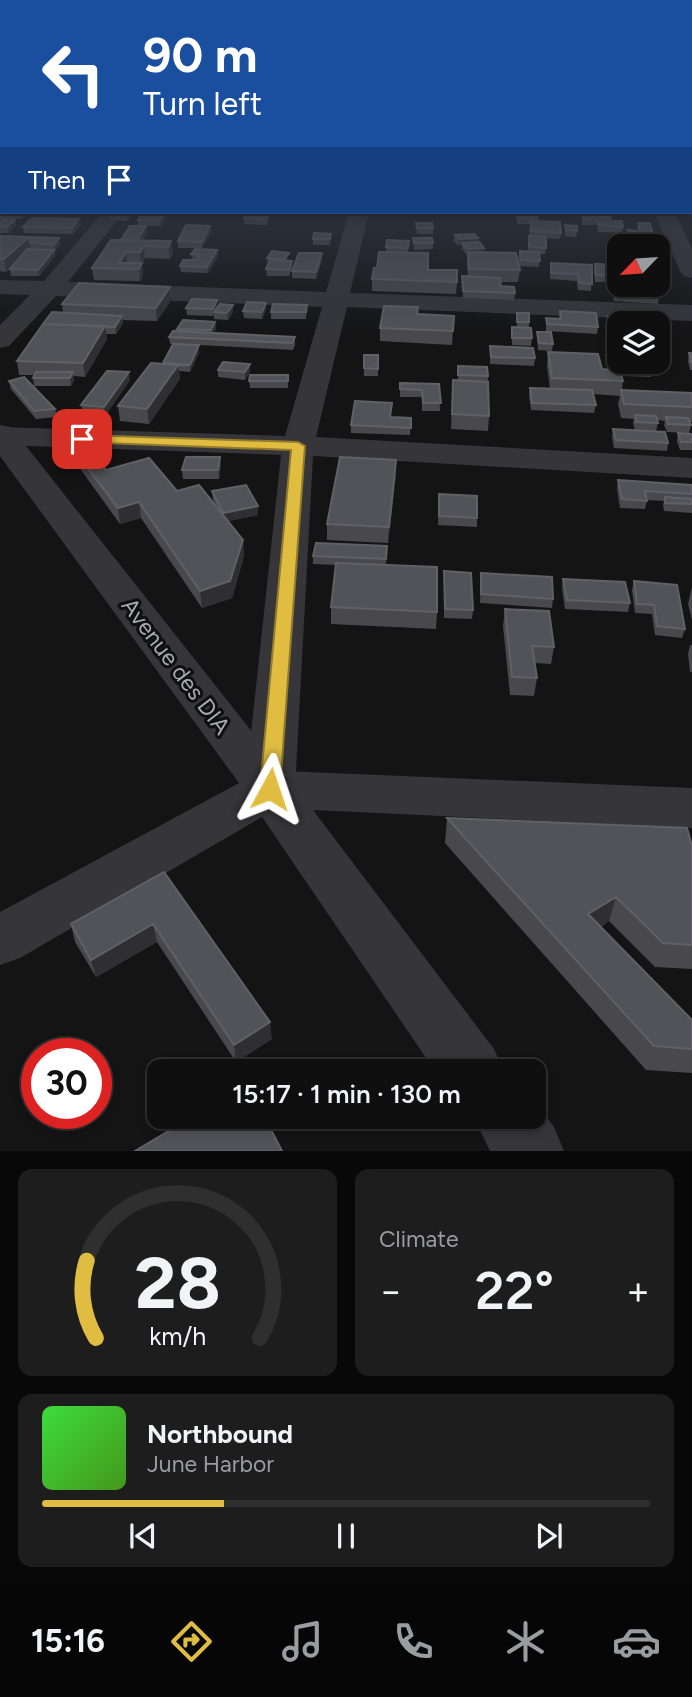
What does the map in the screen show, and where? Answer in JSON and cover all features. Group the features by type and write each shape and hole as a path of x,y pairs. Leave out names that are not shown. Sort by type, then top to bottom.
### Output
{"street":[{"path":"0,340 51,288 101,228"},
{"path":"270,789 298,446 355,228"},
{"path":"671,228 692,271"},
{"path":"0,286 692,313"},
{"path":"1,435 298,446 692,468"},
{"name":"Avenue des DIA","path":"1,435 270,789 463,1059"},
{"path":"0,940 270,789 692,808"},
{"path":"514,1129 530,1151"}],"building":[{"path":"129,228 145,228 137,240 121,240"},
{"path":"185,228 209,228 202,242 178,241"},
{"path":"531,228 561,228 561,233 531,231"},
{"path":"566,228 577,228 577,231"},
{"path":"639,228 651,228 653,234 641,234"},
{"path":"314,233 331,234 330,239 313,239"},
{"path":"474,234 478,238 459,239 455,235"},
{"path":"0,236 29,237 4,259 0,259"},
{"path":"529,236 546,237 546,248 529,247"},
{"path":"29,237 59,238 54,245 30,242"},
{"path":"413,238 432,238 433,243 414,243"},
{"path":"111,240 171,241 168,247 144,246 140,252 126,252 119,263 142,263 139,269 92,268"},
{"path":"387,240 409,241 408,248 386,247"},
{"path":"479,242 484,248 468,249 462,243"},
{"path":"27,249 54,250 38,270 10,269"},
{"path":"195,249 217,250 207,267 180,266 183,260 196,260 200,255 191,254"},
{"path":"272,251 289,253 285,259 267,258"},
{"path":"520,251 539,252 540,261 520,260"},
{"path":"379,252 428,253 428,270 457,270 457,282 372,279"},
{"path":"468,252 516,253 520,270 469,269"},
{"path":"299,253 322,253 316,272 292,271"},
{"path":"270,260 292,261 289,270 266,269"},
{"path":"551,263 592,265 592,284 579,283 578,274 551,273"},
{"path":"595,264 607,264 607,276 596,275"},
{"path":"462,276 500,278 501,286 514,287 515,293 463,291"},
{"path":"79,283 170,287 156,308 62,304"},
{"path":"192,299 217,300 213,309 186,308"},
{"path":"247,302 266,303 262,312 243,311"},
{"path":"220,304 233,305 227,313 214,312"},
{"path":"273,304 307,305 306,312 271,312"},
{"path":"384,306 418,307 417,314 454,316 453,331 380,328"},
{"path":"560,311 596,313 598,327 547,324 546,318 561,319"},
{"path":"52,312 122,316 115,327 43,324"},
{"path":"517,313 529,313 529,322 517,322"},
{"path":"183,320 215,322 211,330 177,329"},
{"path":"43,324 105,326 83,363 17,361"},
{"path":"512,327 531,328 532,338 512,338"},
{"path":"173,331 295,337 292,343 169,337"},
{"path":"537,332 551,332 553,344 539,343"},
{"path":"173,344 199,345 190,365 163,363"},
{"path":"490,346 533,348 535,358 491,357"},
{"path":"548,352 598,354 602,369 607,369 607,374 621,374 623,381 552,378"},
{"path":"364,355 378,355 378,369 364,368"},
{"path":"223,362 250,364 245,372 218,370"},
{"path":"151,363 178,365 147,409 118,406"},
{"path":"458,366 487,367 488,376 458,375"},
{"path":"107,371 129,372 104,407 81,405"},
{"path":"36,372 73,372 70,378 33,378"},
{"path":"250,375 288,375 288,381 249,381"},
{"path":"24,377 55,409 34,411 9,381"},
{"path":"453,380 488,382 489,416 452,414"},
{"path":"400,383 439,384 441,403 423,403 422,390 400,389"},
{"path":"530,388 592,390 596,405 532,403"},
{"path":"621,390 692,393 692,407 624,404"},
{"path":"355,401 392,403 390,417 411,418 411,428 351,425"},
{"path":"635,415 656,416 658,423 636,422"},
{"path":"666,417 688,418 691,425 668,424"},
{"path":"613,429 665,432 668,443 616,440"},
{"path":"678,433 692,434 692,442 681,442"},
{"path":"92,451 106,470 149,458 177,491 199,485 243,540 230,581 200,591 139,502 118,508 78,455"},
{"path":"186,457 220,457 218,470 182,470"},
{"path":"340,457 396,460 389,527 327,524"},
{"path":"618,480 692,485 692,494 645,491 647,501 622,499"},
{"path":"246,485 258,506 223,513 212,491"},
{"path":"439,494 477,496 477,518 439,516"},
{"path":"665,497 692,499 692,504 665,503"},
{"path":"316,543 387,546 386,559 313,556"},
{"path":"336,563 437,567 437,612 331,607"},
{"path":"444,571 471,573 473,610 445,609"},
{"path":"481,573 552,577 553,599 481,594"},
{"path":"563,579 625,582 630,603 567,600"},
{"path":"634,581 677,585 685,629 657,626 654,605 637,604"},
{"path":"505,609 549,611 554,647 532,646 537,678 512,677"},
{"path":"447,818 687,828 692,846 692,945 663,943 616,897 588,914 692,1020 692,1049 654,1046"},
{"path":"164,872 270,1022 234,1045 153,924 91,960 71,924"},
{"path":"172,1129 271,1129 282,1151 135,1151"}],"route":[{"path":"82,439 298,446 270,789"}]}
